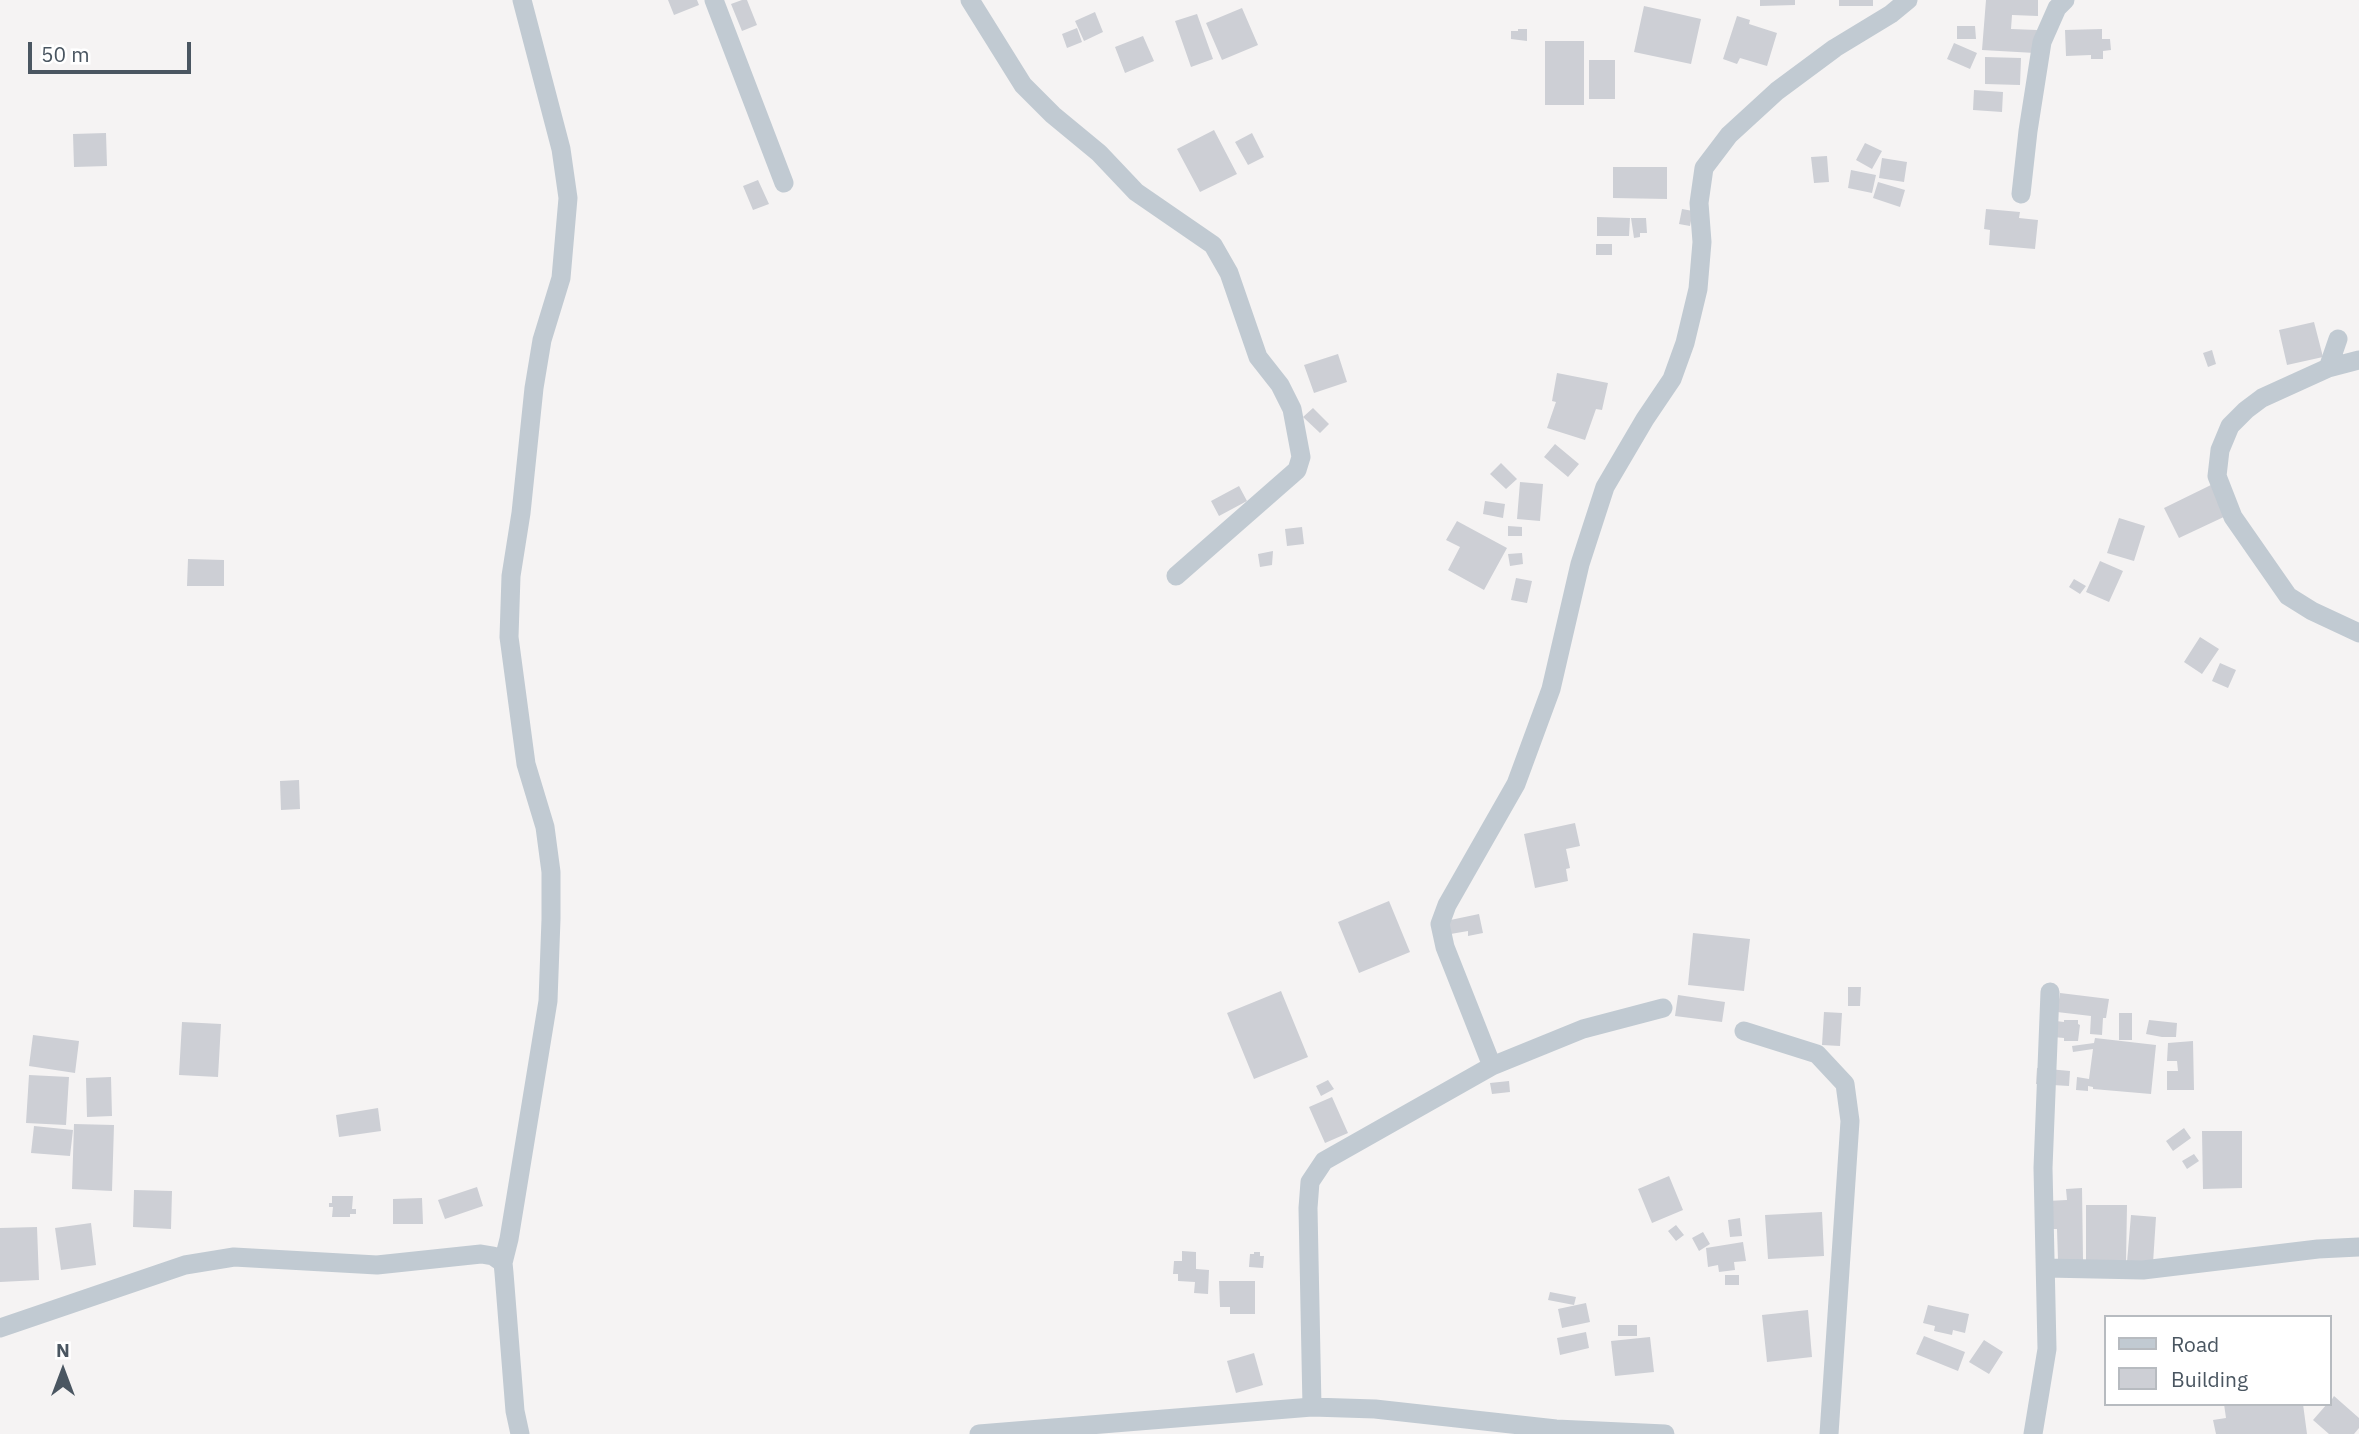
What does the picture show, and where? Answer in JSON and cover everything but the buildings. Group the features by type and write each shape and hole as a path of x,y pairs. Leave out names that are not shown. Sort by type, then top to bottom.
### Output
{"street":[{"path":"520,1434 515,1410 503,1264 548,1001 551,872 545,827 526,764 509,637 511,576 521,513 534,388 542,340 561,278 568,198 561,149 522,0"},
{"path":"714,0 784,183"},
{"path":"970,0 1023,85 1053,115 1099,153 1136,192 1213,245 1229,273 1258,357 1280,384 1292,409 1301,457 1297,470 1176,576"},
{"path":"1492,1066 1445,947 1440,923 1447,905 1516,784 1551,689 1580,564 1605,486 1672,379 1685,343 1698,289 1702,243 1699,203 1704,168 1729,135 1777,91 1835,48 1891,14 1908,0"},
{"path":"2021,194 2042,42 2057,8 2065,0"},
{"path":"2328,368 2338,339"},
{"path":"2359,360 2328,368 2262,398 2246,410 2230,426 2220,450 2217,476 2233,517 2288,596 2312,611 2359,633"},
{"path":"2033,1434 2047,1349 2043,1168 2050,992"},
{"path":"1312,1407 1308,1229 1310,1182 1324,1161 1492,1066 1583,1029 1663,1007"},
{"path":"1744,1031 1817,1054 1845,1084 1850,1121 1829,1434"},
{"path":"2046,1268 2143,1270 2359,1247"},
{"path":"0,1328 185,1265 234,1257 377,1265 481,1254 493,1256 503,1264"},
{"path":"979,1434 1312,1407 1375,1409 1556,1429 1665,1434"}]}
